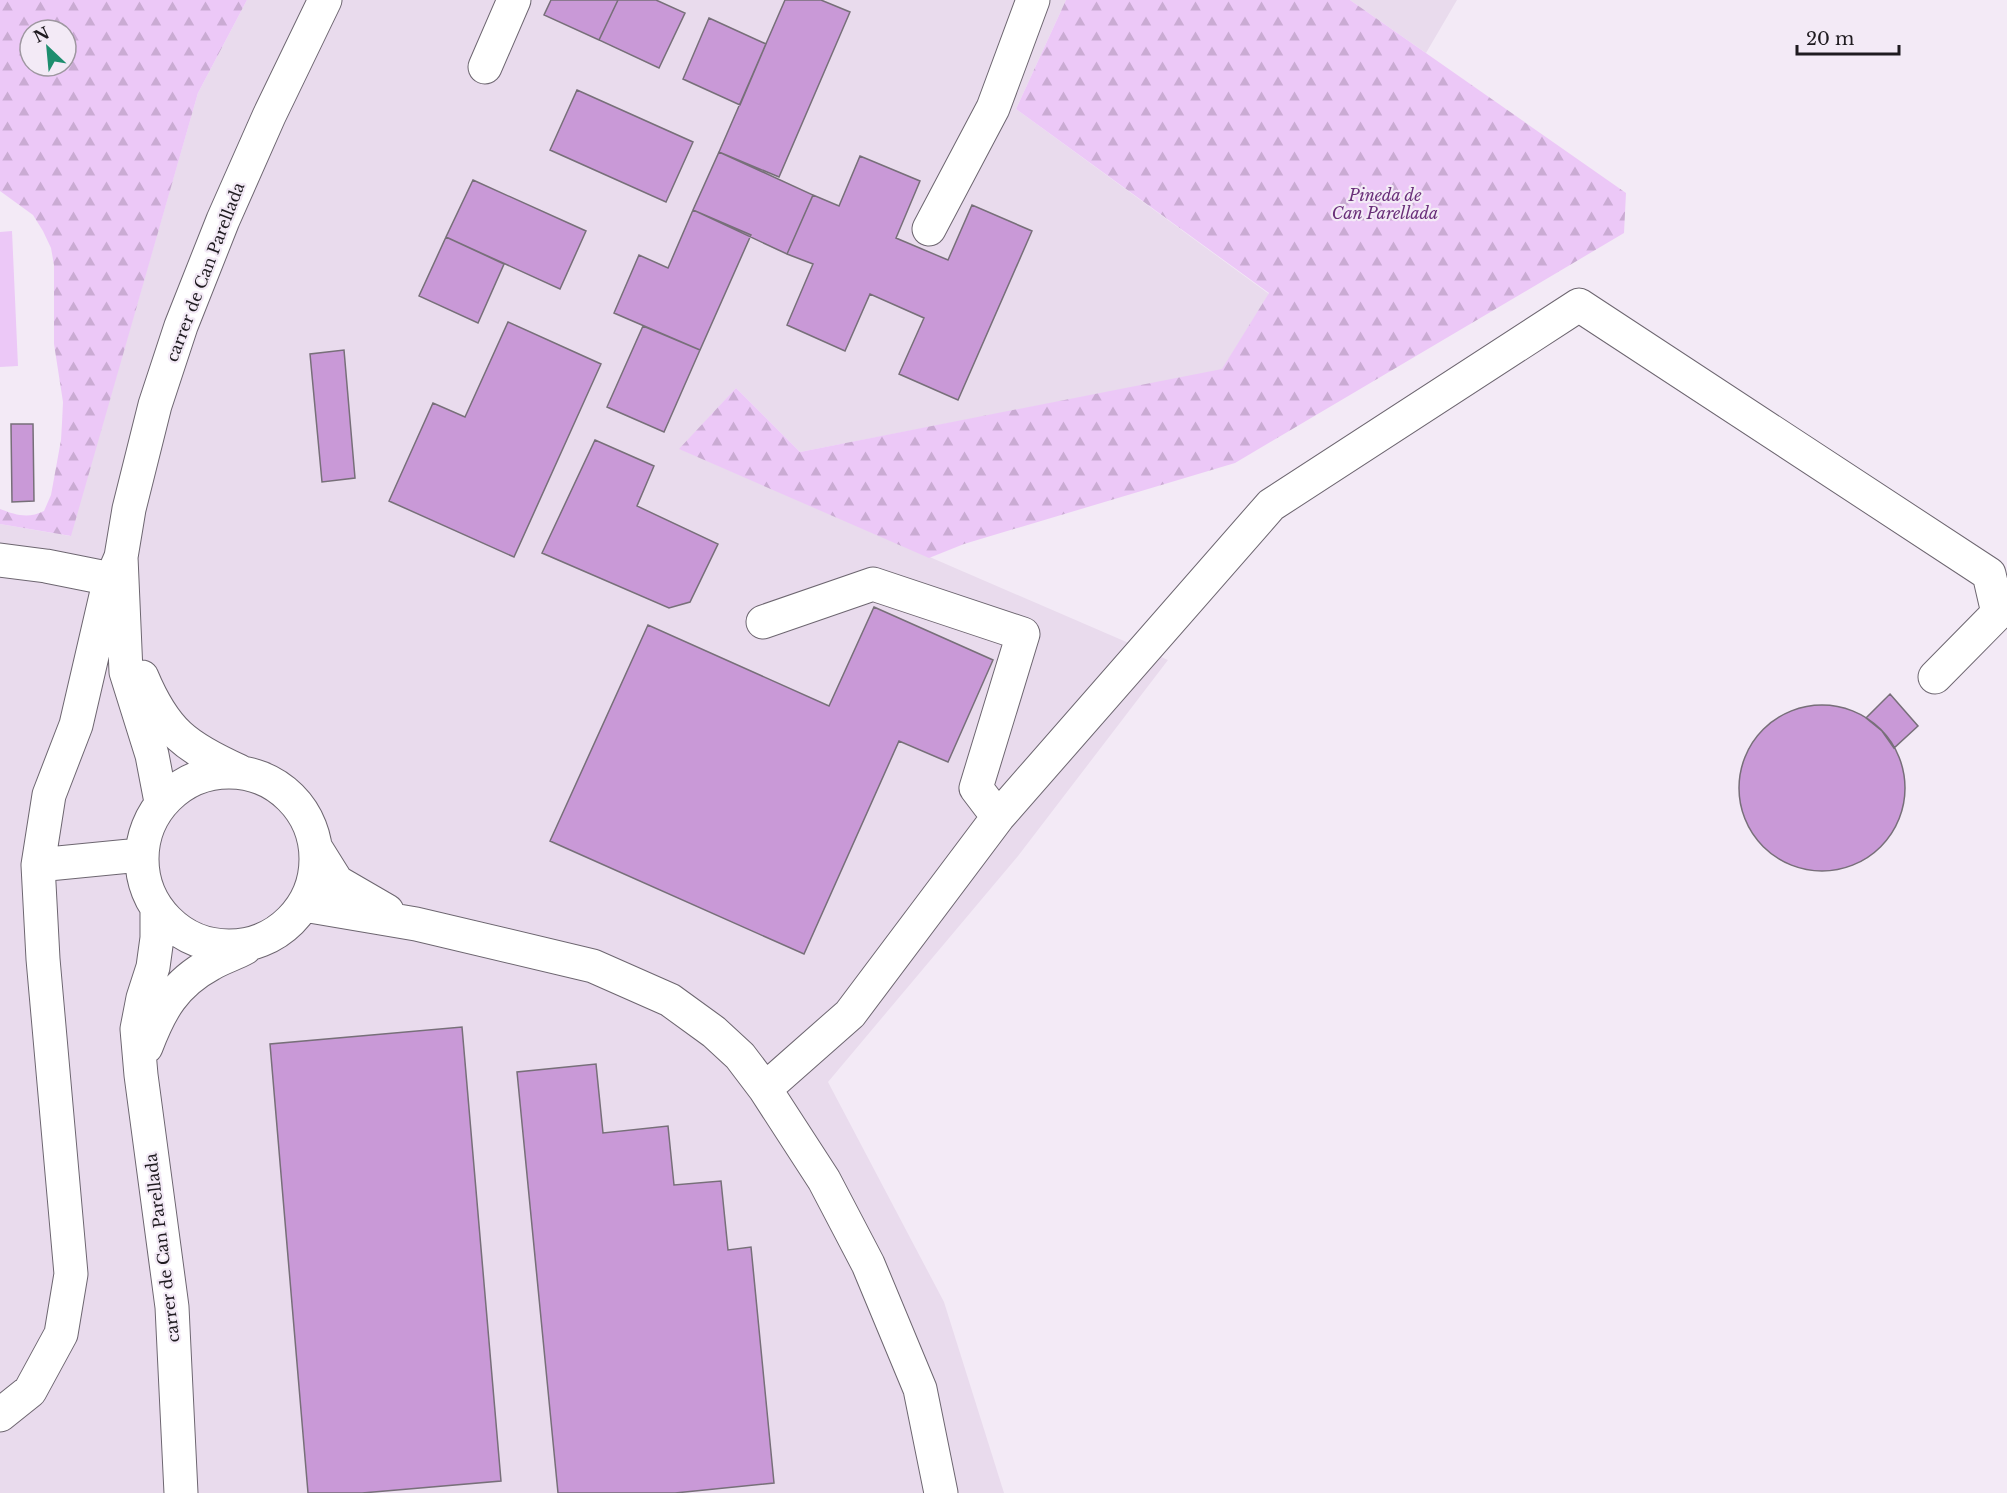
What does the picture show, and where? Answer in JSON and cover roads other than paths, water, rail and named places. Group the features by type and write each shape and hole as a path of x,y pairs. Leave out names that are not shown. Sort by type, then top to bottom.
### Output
{"street":[{"name":"carrer de Can Parellada","path":"0,1415 30,1391 61,1334 72,1274 43,959 38,865 49,795 76,725 150,425 181,326 223,220 269,116 325,0"},
{"path":"485,67 514,0"},
{"path":"929,229 993,108 1032,0"},
{"path":"765,1089 850,1014 998,817 1271,505 1579,305 1989,574 1998,613 1935,677"},
{"path":"0,560 46,566 116,568"},
{"name":"carrer de Can Parellada","path":"116,568 123,620 126,672 152,755 161,802"},
{"path":"763,622 873,584 1023,634 976,788 998,817"},
{"name":"carrer de Can Parellada","path":"123,620 135,660 154,704 180,738 211,758 241,772"},
{"path":"212,772 241,772 269,780 293,798 309,822 316,850 315,878 304,905 285,927 260,941 232,946 203,943 177,931 157,910 144,885 140,855 146,827 161,802 184,783 212,772"},
{"path":"316,850 338,882 375,905 416,924"},
{"path":"38,865 140,855"},
{"path":"304,905 416,924 593,966 670,1000 714,1032 740,1056 765,1089 824,1180 868,1264 920,1389 941,1493"},
{"name":"carrer de Can Parellada","path":"157,910 157,938 153,967 143,998 137,1029 141,1076 172,1307 180,1493"},
{"name":"carrer de Can Parellada","path":"141,1076 146,1050 156,1020 177,988 210,964 260,941"}],"park label":[{"name":"Pineda de Can Parellada","path":"1385,204"}]}
